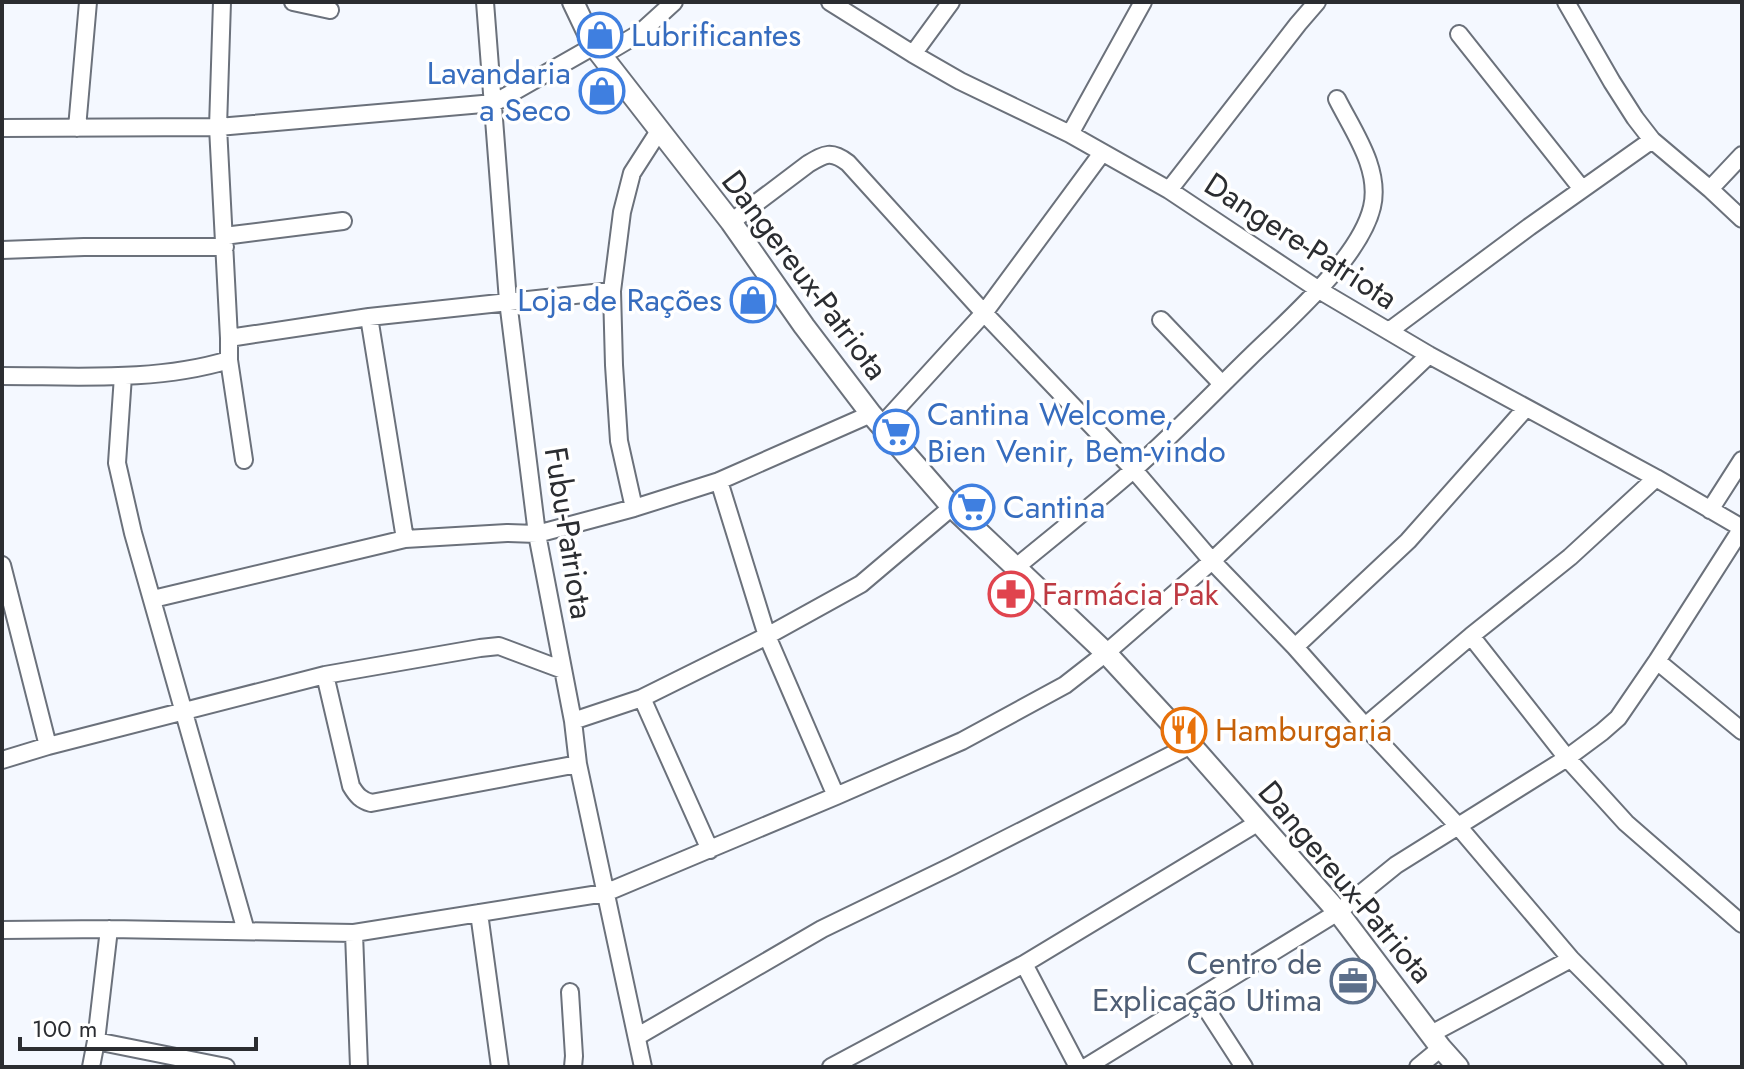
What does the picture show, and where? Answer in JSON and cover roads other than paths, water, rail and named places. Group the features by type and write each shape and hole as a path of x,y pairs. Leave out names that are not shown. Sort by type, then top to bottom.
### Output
{"street":[{"path":"77,128 88,2"},
{"path":"222,2 218,127 229,360 244,460"},
{"path":"293,2 330,10"},
{"name":"Fubu-Patriota","path":"485,2 508,301 537,534 573,721 578,764 643,1067"},
{"name":"Dangereux-Patriota","path":"573,2 594,46 731,222 804,326 876,420 952,507 1106,653 1191,745 1338,912 1458,1067"},
{"path":"2,128 218,127 494,103 594,46 613,49 640,33 674,2"},
{"name":"Dangere-Patriota","path":"830,2 960,81 1070,134 1169,190 1319,290 1429,355 1742,528"},
{"path":"913,54 951,2"},
{"path":"1070,134 1143,2"},
{"path":"1169,190 1317,2"},
{"path":"1566,2 1612,82 1652,140 1742,219"},
{"path":"1459,34 1582,189"},
{"path":"1015,568 1134,470 1319,290 1356,242 1373,204 1372,172 1337,99"},
{"path":"634,508 619,441 612,291 622,212 632,173 659,131"},
{"path":"1389,331 1652,140"},
{"path":"153,599 405,539 537,534 719,481 876,420 984,313 1102,153"},
{"path":"731,222 821,156 832,154 848,163 984,313 1134,470 1212,561 1458,826 1571,959 1678,1067"},
{"path":"1710,189 1742,155"},
{"path":"2,250 225,241 343,221"},
{"path":"229,338 369,317 612,291"},
{"path":"369,317 405,539"},
{"path":"1161,320 1222,384"},
{"path":"2,930 354,933 605,893 976,734 1065,685 1212,561 1429,355"},
{"path":"2,376 123,376 188,369 229,360"},
{"path":"123,376 117,463 133,533 246,931"},
{"path":"1295,647 1408,541 1526,408"},
{"path":"1710,510 1742,460"},
{"path":"1365,726 1570,557 1656,478"},
{"path":"719,481 767,636 836,796"},
{"path":"573,721 642,698 767,636 861,584 952,507"},
{"path":"1086,1067 1338,912 1378,879 1590,742 1618,718 1742,528"},
{"path":"2,565 48,746"},
{"path":"1471,636 1567,758 1626,823 1742,923"},
{"path":"2,760 325,675 480,648 499,646 563,670"},
{"path":"1657,661 1742,731"},
{"path":"325,675 351,786 362,800 371,803 578,764"},
{"path":"642,698 710,850"},
{"path":"638,1036 822,929 1191,745"},
{"path":"831,1067 1024,964 1259,822"},
{"path":"479,913 500,1067"},
{"path":"91,1067 109,929"},
{"path":"354,933 359,1067"},
{"path":"1418,1067 1436,1041 1571,959"},
{"path":"1024,964 1078,1067"},
{"path":"570,992 573,1067"},
{"path":"1200,999 1244,1067"},
{"path":"96,1041 226,1067"}],"place":[{"name":"Lubrificantes","path":"600,35"},
{"name":"Lavandaria a Seco","path":"602,91"},
{"name":"Loja de Rações","path":"753,300"},
{"name":"Cantina Welcome, Bien Venir, Bem-vindo","path":"896,432"},
{"name":"Cantina","path":"972,507"},
{"name":"Farmácia Pak","path":"1011,594"},
{"name":"Hamburgaria","path":"1184,730"},
{"name":"Centro de Explicação Utima","path":"1353,981"}]}
